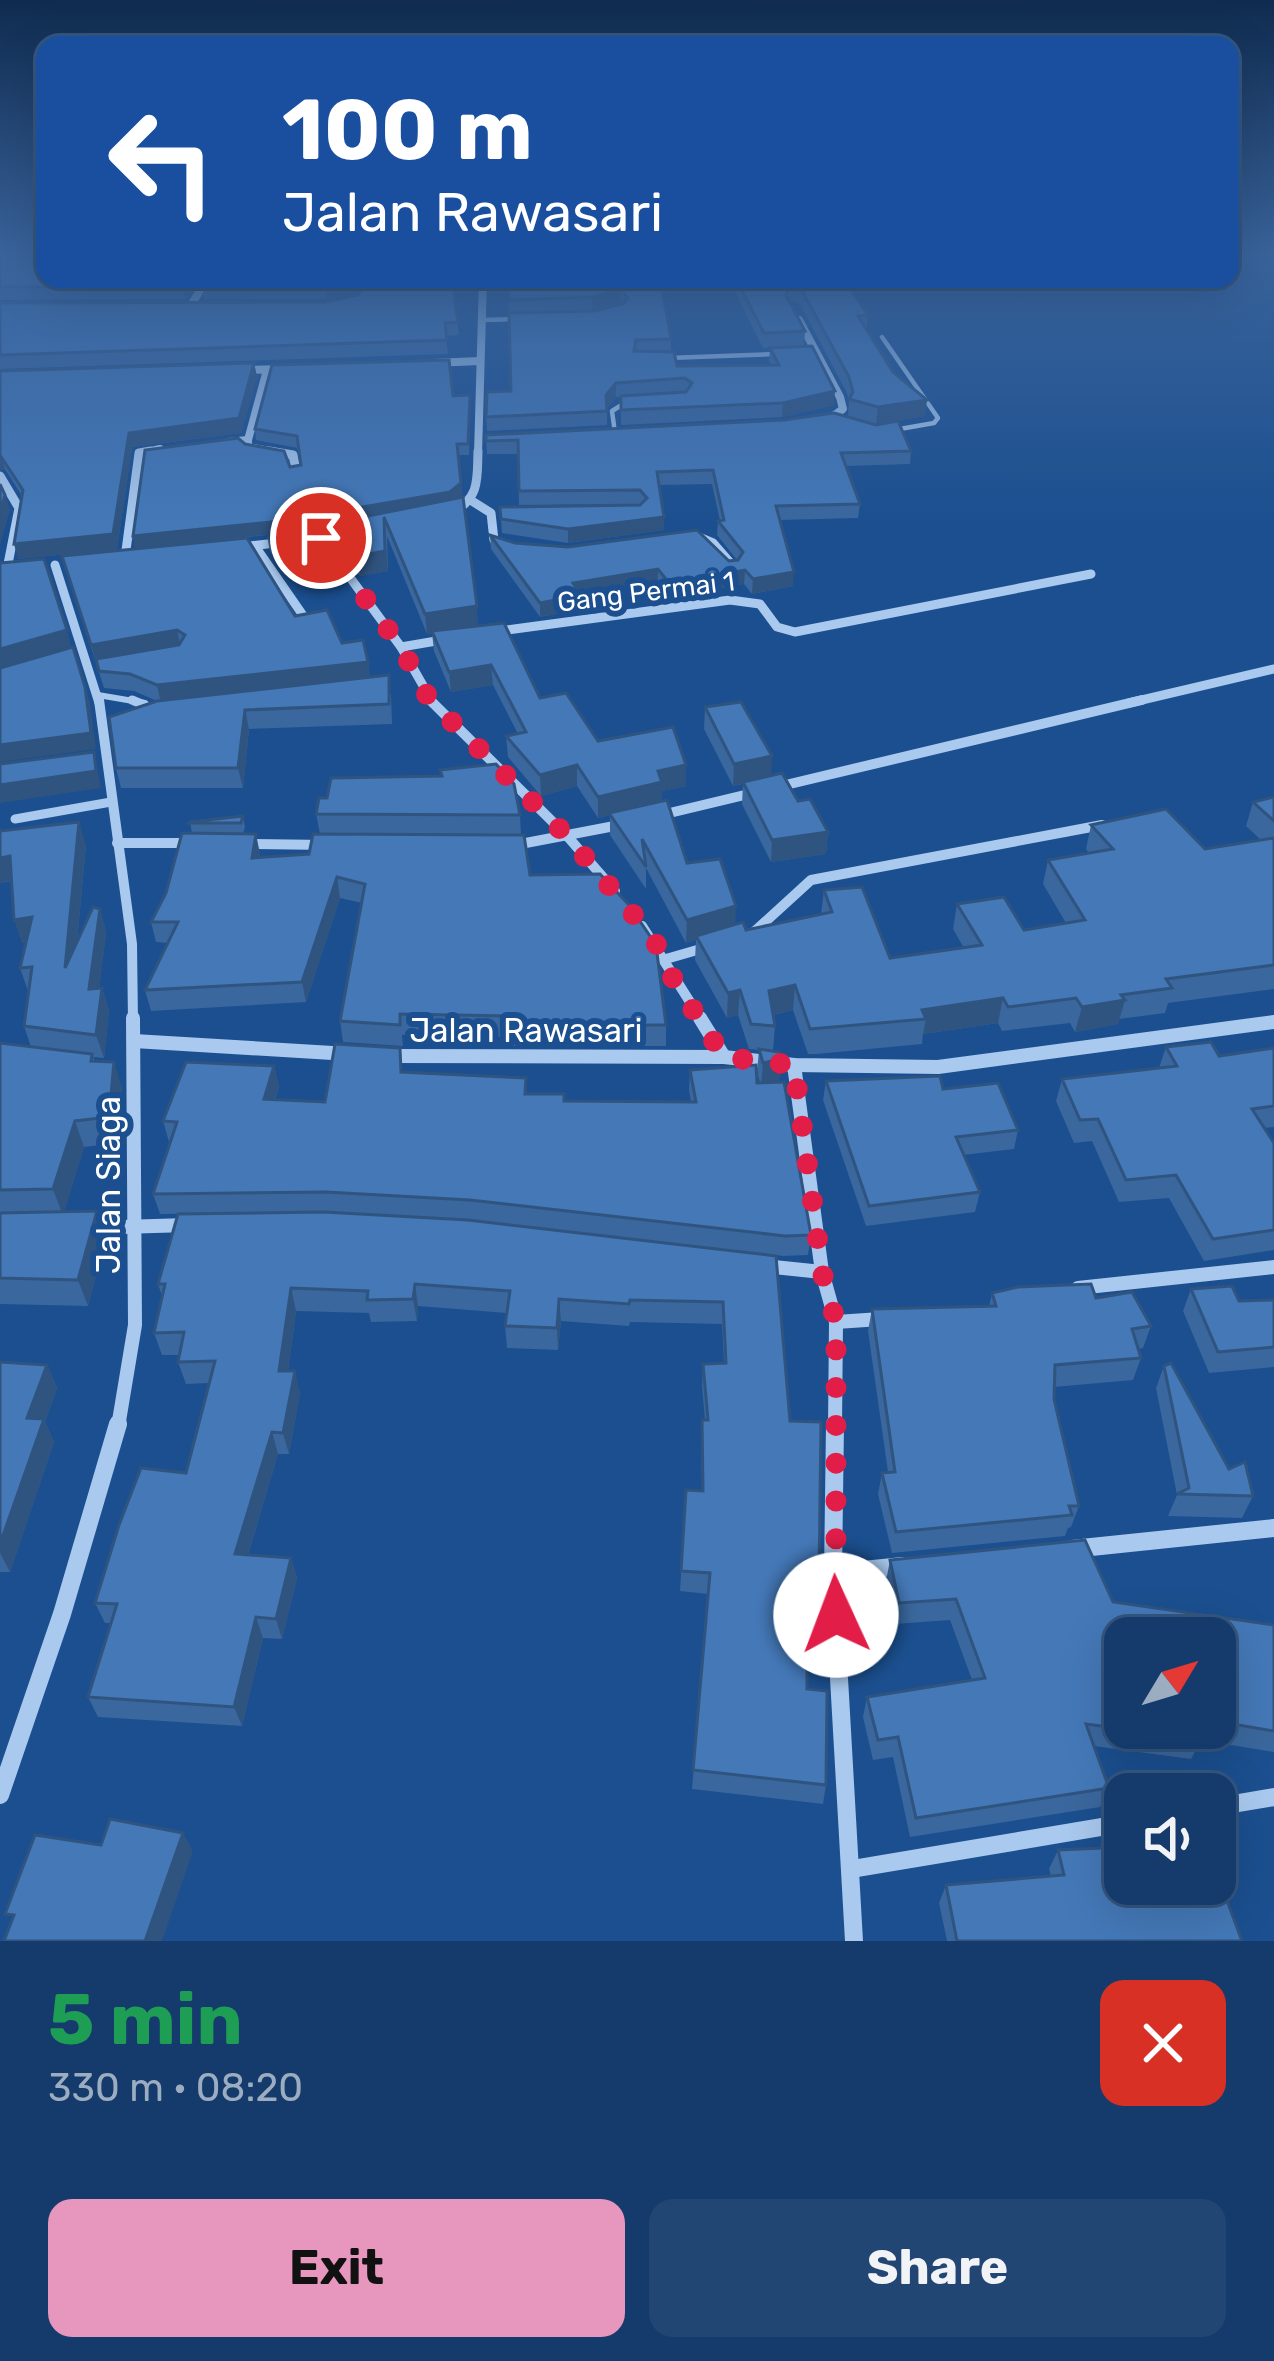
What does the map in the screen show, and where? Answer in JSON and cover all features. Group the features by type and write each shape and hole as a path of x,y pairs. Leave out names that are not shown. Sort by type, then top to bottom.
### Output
{"street":[{"path":"444,516 472,501 477,488 480,347"},
{"path":"814,347 843,409 818,422"},
{"path":"411,364 479,361"},
{"path":"229,370 305,368"},
{"path":"267,370 248,447 292,455 296,471"},
{"path":"592,434 636,432"},
{"path":"476,440 500,439"},
{"path":"218,443 248,440"},
{"path":"124,558 139,453 170,448"},
{"path":"0,476 14,490 22,508 4,570 23,568"},
{"path":"472,501 491,513 496,544 515,548"},
{"path":"220,549 361,532"},
{"path":"686,535 706,538 734,567"},
{"path":"321,538 401,647 429,699 568,837 623,902"},
{"path":"255,546 309,624"},
{"path":"101,560 144,556"},
{"name":"Jalan Siaga","path":"0,1795 73,1582 133,1360 137,1228 132,944 98,695 47,566 78,562"},
{"name":"Gang Permai 1","path":"482,634 730,600 762,604 771,611 777,627 795,632 1091,574"},
{"path":"401,647 461,636"},
{"path":"68,657 84,652"},
{"path":"651,818 1274,669"},
{"path":"84,760 105,758"},
{"path":"503,847 631,822"},
{"path":"743,936 763,930 794,890 811,880 1115,823"},
{"path":"117,843 220,844"},
{"path":"241,844 345,846"},
{"path":"633,914 667,958 673,979 724,1057"},
{"path":"667,958 724,942"},
{"name":"Jalan Rawasari","path":"134,1041 405,1057 724,1057 794,1065 938,1067 1274,1022"},
{"path":"794,1065 822,1272 836,1322 833,1573 854,1941"},
{"path":"114,1070 135,1073"},
{"path":"70,1228 206,1224"},
{"path":"753,1265 822,1272"},
{"path":"1068,1290 1274,1267"},
{"path":"836,1322 896,1318"},
{"path":"1042,1552 1274,1528"},
{"path":"833,1573 926,1563"},
{"path":"1236,1804 1274,1797"},
{"path":"852,1869 1104,1827"}],"lane":[{"path":"876,431 938,422 887,347"},
{"path":"661,359 817,353"},
{"path":"615,433 614,406 644,400"},
{"path":"830,418 842,423"},
{"path":"491,513 512,513"},
{"path":"90,670 110,667"},
{"path":"98,695 142,702 160,712 137,718"},
{"path":"104,730 121,724"},
{"path":"15,819 111,802"}],"building":[{"path":"0,347 251,347 0,355"},
{"path":"510,347 635,347 634,351 674,352 677,366 779,365 770,348 812,347 835,391 783,403 621,410 621,396 686,392 692,383 685,378 616,383 606,395 607,411 486,417 487,392 511,391"},
{"path":"832,347 877,347 893,372 927,400 878,407 849,399 853,392"},
{"path":"449,360 453,396 470,395 468,444 457,444 461,483 450,492 281,521 133,536 145,450 238,438 245,444 284,451 290,467 301,465 297,436 255,429 272,365"},
{"path":"254,363 239,418 129,433 113,534 14,544 23,490 0,455 0,371"},
{"path":"834,413 876,425 898,421 911,451 841,453 860,504 776,506 794,572 753,579 745,570 669,583 658,569 573,583 581,595 540,603 490,535 515,543 568,547 697,530 729,561 738,560 743,552 718,521 724,520 713,470 657,472 664,517 568,529 501,519 500,507 640,505 647,498 640,490 519,491 518,440 486,441 486,435 784,420"},
{"path":"463,497 477,606 425,614 384,517 385,551 358,556 333,523"},
{"path":"313,526 327,545 284,557 267,533"},
{"path":"247,538 295,616 327,610 342,643 363,640 368,662 157,685 130,674 99,671 96,659 179,645 185,635 177,630 91,645 62,556"},
{"path":"44,559 67,630 0,649 0,563"},
{"path":"504,623 540,698 566,693 598,741 673,727 686,765 658,771 662,782 598,797 577,765 540,775 506,736 526,732 491,665 449,672 432,631"},
{"path":"73,647 91,733 0,745 0,668"},
{"path":"389,675 389,704 245,710 238,768 116,768 109,717 157,701"},
{"path":"741,702 772,756 734,764 705,707"},
{"path":"94,752 96,771 0,785 0,764"},
{"path":"496,764 514,784 520,815 316,814 319,798 327,798 331,778 442,776 440,770"},
{"path":"782,773 798,801 810,799 828,832 772,840 743,782"},
{"path":"1274,797 1274,821 1253,802"},
{"path":"667,800 687,863 720,859 736,906 687,920 642,839 646,867 609,813"},
{"path":"1166,809 1205,849 1274,838 1274,965 1166,979 1172,988 1121,995 1125,1000 1082,1007 1076,998 1008,1007 1003,998 922,1010 926,1019 810,1029 795,985 769,991 775,1026 751,1024 740,990 728,993 696,936 743,922 746,930 832,912 824,890 862,887 890,958 982,945 957,904 1004,897 1024,930 1085,920 1048,860 1113,849 1091,825"},
{"path":"243,816 241,823 189,823 190,822"},
{"path":"79,822 65,968 93,907 100,909 89,989 102,988 96,1035 24,1026 32,967 20,968 32,917 14,920 10,856 0,858 0,831"},
{"path":"182,833 256,834 252,858 309,854 313,834 524,835 530,875 600,874 629,905 656,945 666,1025 512,1025 512,1016 400,1014 400,1025 340,1021 365,884 337,877 302,982 145,990 178,922 151,922 166,893"},
{"path":"1211,1042 1219,1056 1274,1048 1274,1106 1252,1109 1274,1143 1274,1230 1213,1239 1176,1175 1126,1180 1098,1119 1080,1120 1062,1079 1177,1066 1166,1047"},
{"path":"0,1043 92,1054 91,1061 114,1062 109,1117 75,1121 53,1189 0,1190"},
{"path":"335,1044 400,1048 401,1072 526,1078 525,1094 564,1094 564,1101 696,1102 690,1070 756,1065 757,1083 784,1082 811,1235 785,1236 470,1200 326,1192 153,1194 177,1122 163,1121 186,1062 274,1066 264,1099 325,1102"},
{"path":"759,1049 779,1052 781,1059 763,1063"},
{"path":"940,1076 943,1089 998,1083 1018,1130 956,1137 980,1192 869,1206 826,1081"},
{"path":"97,1211 78,1280 0,1278 0,1213"},
{"path":"324,1212 468,1220 776,1256 790,1421 821,1422 819,1582 807,1581 807,1689 827,1691 826,1785 693,1770 710,1573 681,1571 686,1490 703,1491 702,1420 708,1420 703,1364 726,1363 723,1302 630,1300 629,1304 559,1299 557,1328 505,1326 510,1291 415,1284 413,1299 367,1300 368,1291 291,1288 279,1371 295,1371 283,1433 272,1432 235,1554 291,1558 276,1619 256,1617 234,1707 88,1697 117,1604 95,1603 119,1525 141,1468 186,1473 215,1361 178,1362 184,1332 154,1333 165,1284 158,1284 178,1214"},
{"path":"1091,1284 1096,1298 1132,1292 1151,1326 1132,1329 1141,1358 1055,1365 1054,1399 1079,1506 1069,1506 1072,1515 896,1532 882,1473 895,1472 872,1309 996,1306 992,1293 1018,1287"},
{"path":"1232,1286 1239,1301 1274,1300 1274,1347 1218,1352 1191,1289"},
{"path":"0,1362 47,1365 27,1418 44,1419 0,1544"},
{"path":"1171,1363 1229,1469 1245,1462 1253,1496 1177,1494 1189,1488 1164,1366"},
{"path":"1085,1540 1113,1602 1218,1617 1104,1617 1104,1726 1086,1724 1104,1774 1104,1789 916,1818 898,1737 878,1740 867,1697 985,1678 956,1599 899,1603 890,1560"},
{"path":"1236,1620 1274,1625 1274,1731 1236,1725"},
{"path":"110,1819 183,1833 145,1941 4,1941 14,1915 5,1914 35,1835 101,1845"},
{"path":"1104,1848 1104,1905 1229,1905 1242,1941 957,1941 946,1885 1064,1875 1058,1850"}],"route":[{"path":"321,538 401,647 429,699 568,837 633,914 667,958 673,979 724,1057 794,1065 822,1272 836,1322 836,1615"}]}
